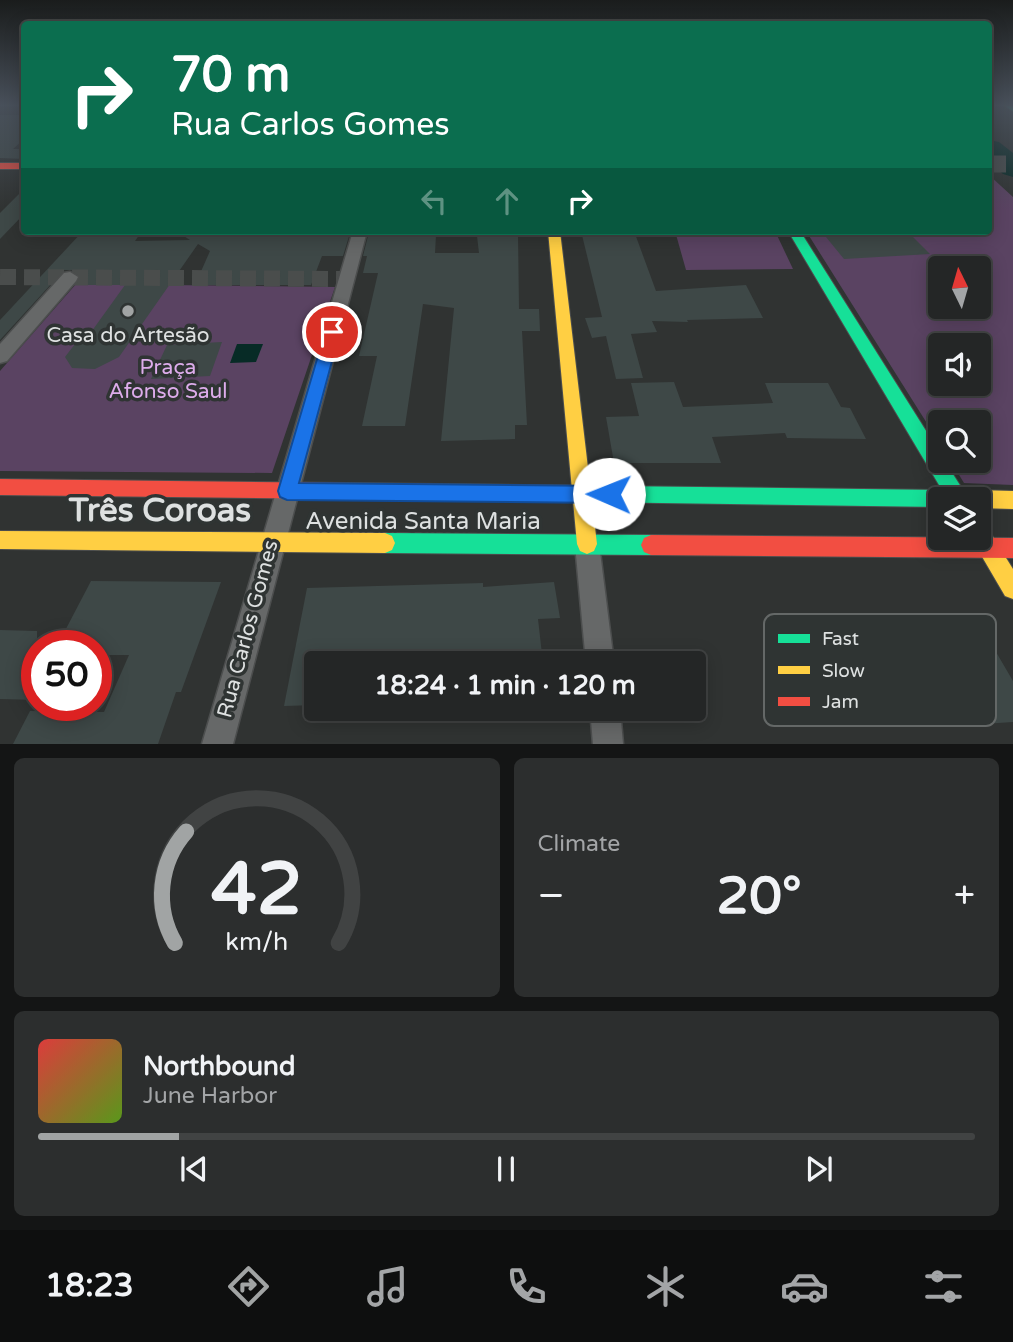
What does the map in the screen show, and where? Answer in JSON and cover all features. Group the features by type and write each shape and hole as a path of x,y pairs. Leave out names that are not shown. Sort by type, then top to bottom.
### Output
{"main road":[{"path":"0,166 21,166"},
{"path":"554,235 587,544"},
{"path":"796,235 951,487"},
{"name":"Avenida Santa Maria","path":"0,487 928,498"},
{"name":"Avenida Santa Maria","path":"991,499 1013,500"},
{"name":"Avenida Santa Maria","path":"0,540 928,547"},
{"name":"Avenida Santa Maria","path":"991,548 1013,548"},
{"path":"990,550 1013,588"}],"street":[{"name":"Rua Carlos Gomes","path":"216,744 359,235"},
{"path":"0,356 70,277"},
{"path":"587,544 599,651"},
{"path":"605,721 608,744"}],"green space":[{"path":"992,178 1013,197 1013,485 964,483 958,473 991,473 991,410 928,410 928,425 809,235 992,235"},
{"path":"676,235 777,235 793,269 686,270"},
{"name":"Praça Afonso Saul","path":"76,284 335,287 272,473 0,471 0,371"}],"shaded area":[{"path":"237,344 263,344 256,362 230,363"}],"building":[{"path":"0,141 21,141 13,149 21,149 21,159 0,158"},
{"path":"21,192 21,217 0,239 0,213"},
{"path":"79,235 139,235 135,241 190,240 182,235 349,235 343,256 322,256 311,285 195,285 210,251 198,244 119,357 95,369 72,368 65,357 78,340 89,335 125,285 76,285 79,275 71,270 64,270 0,340 0,320"},
{"path":"368,235 436,235 435,253 479,253 477,236 518,235 519,309 539,309 540,331 522,331 527,425 515,425 515,439 441,441 454,308 423,304 405,426 362,426 377,356 359,356 378,273 363,273 367,256 363,256"},
{"path":"582,235 635,235 656,291 746,285 763,318 652,321 657,332 631,334 643,378 616,379 606,336 592,338 585,318 602,317"},
{"path":"911,235 930,254 844,259 826,237"},
{"path":"222,342 210,376 151,379 167,345"},
{"path":"674,382 683,407 773,403 765,383 828,383 841,407 850,408 866,439 787,438 785,433 712,437 721,463 614,463 606,417 639,416 631,383"},
{"path":"91,581 221,582 181,692 176,692 158,744 13,744 25,721 112,721 112,694 129,655 112,655 112,630 65,630"},
{"path":"554,582 560,618 538,619 542,651 304,651 304,705 284,706 307,588 483,583 483,587"},
{"path":"0,630 21,631 21,700 0,699"},
{"path":"996,652 1013,681 1013,722 996,723"}],"waterway":[{"path":"992,150 1013,168"}],"tunnel":[{"path":"992,164 1013,164"},
{"path":"0,277 347,279"}],"traffic: fast":[{"path":"796,235 951,487"},
{"path":"524,493 928,498"},
{"path":"385,543 651,545"}],"traffic: slow":[{"path":"554,235 587,544"},
{"path":"991,499 1013,500"},
{"path":"0,540 385,543"},
{"path":"990,550 1013,588"}],"traffic: jam":[{"path":"0,166 21,166"},
{"path":"0,487 524,493"},
{"path":"651,545 1013,548"}],"place":[{"name":"Casa do Artesão","path":"128,311"}],"district":[{"name":"Três Coroas","path":"160,510"}],"route":[{"path":"332,332 287,491 609,494"}]}
